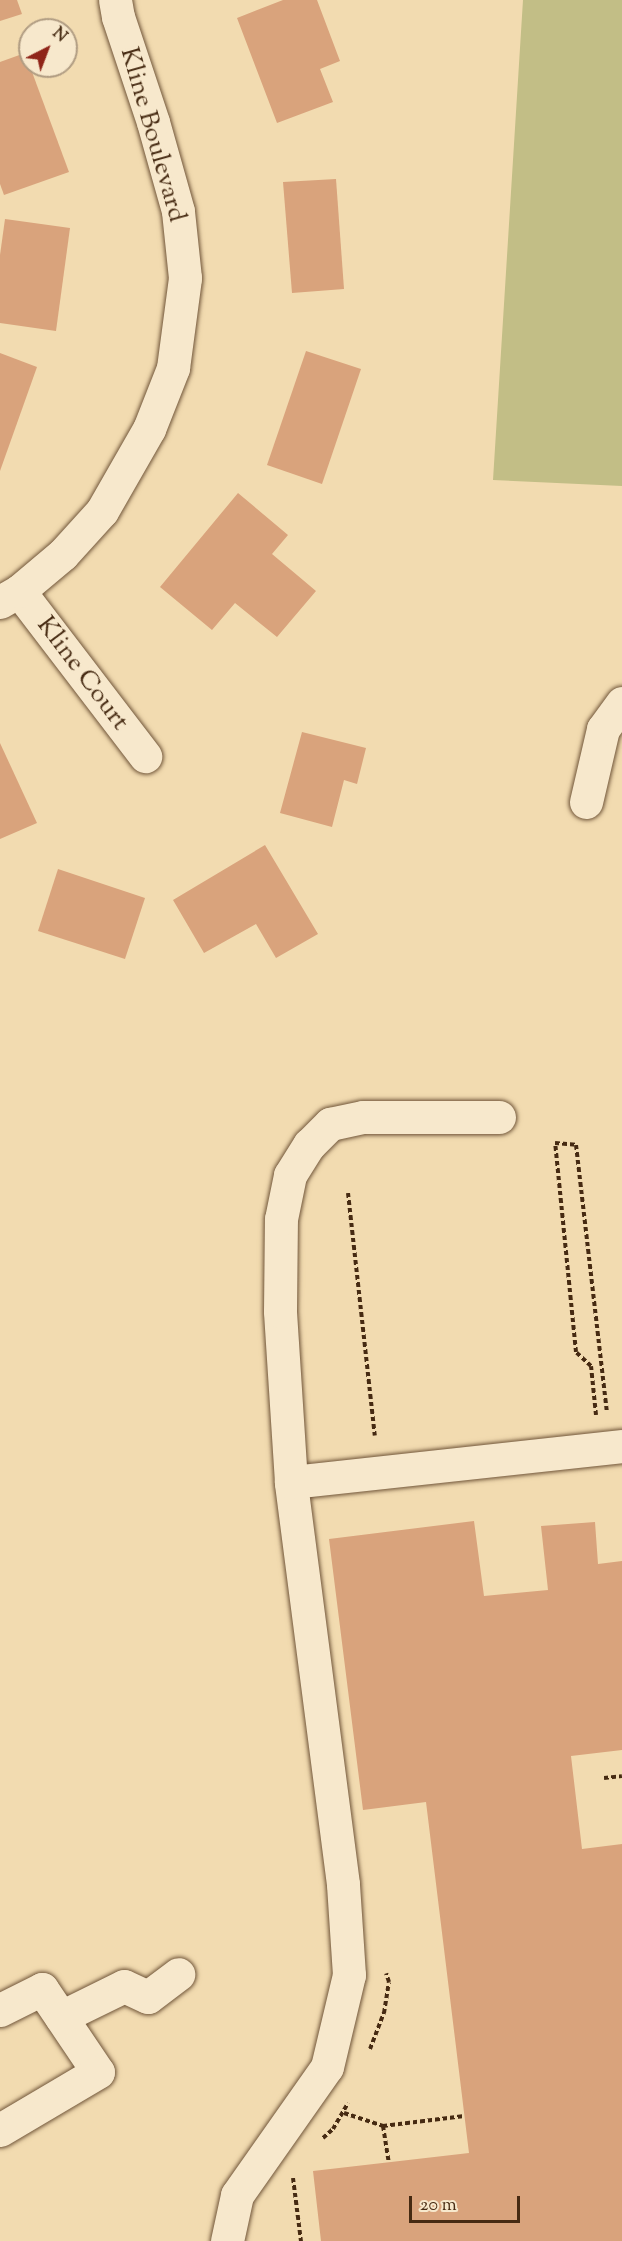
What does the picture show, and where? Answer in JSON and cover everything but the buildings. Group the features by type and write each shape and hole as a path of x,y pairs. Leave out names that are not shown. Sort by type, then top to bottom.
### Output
{"street":[{"name":"Kline Boulevard","path":"10,597 63,554 102,511 149,429 173,368 185,278 178,211 153,122 118,17 115,0"},
{"name":"Kline Court","path":"10,597 145,756"},
{"path":"586,802 603,729 622,703"},
{"path":"227,2241 237,2195 327,2067 349,1975 343,1884 291,1482 280,1311 281,1219 290,1175 309,1145 330,1124 363,1117 499,1118"},
{"path":"291,1482 615,1432"},
{"path":"61,2017 124,1986 148,1997 178,1974"},
{"path":"0,2010 42,1989 98,2072 0,2130"}],"path":[{"path":"597,1420 591,1366 576,1352 555,1143 576,1145 615,1432"},
{"path":"348,1193 375,1443"},
{"path":"604,1778 622,1776"},
{"path":"370,2051 384,2013 389,1982 384,1965"},
{"path":"319,2141 333,2129 352,2096"},
{"path":"344,2113 383,2126 464,2116"},
{"path":"383,2126 389,2162"},
{"path":"287,2180 293,2171 301,2241"}],"shaded area":[{"path":"523,0 622,0 622,486 493,480"}]}
